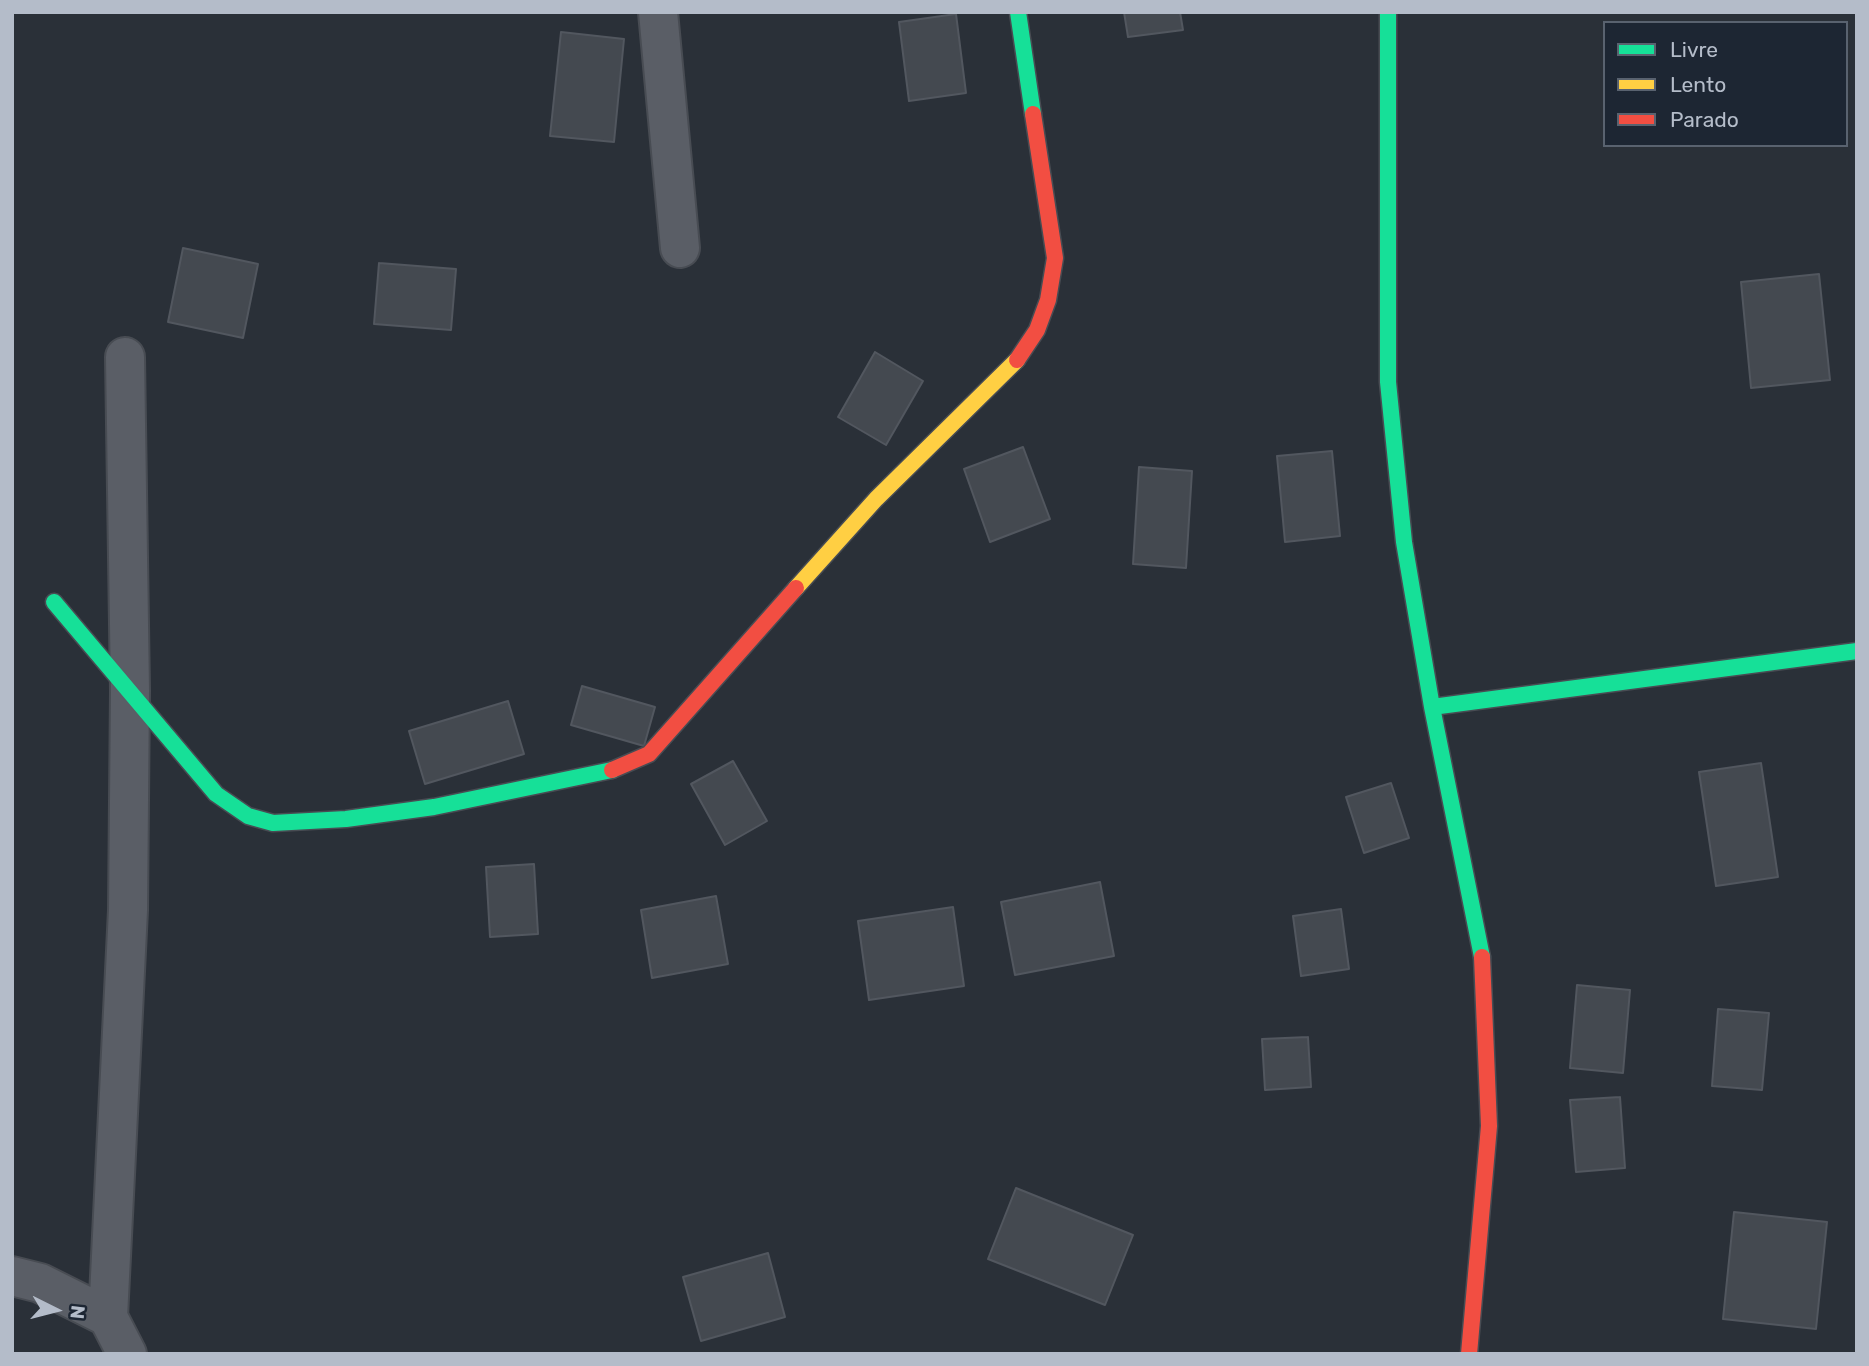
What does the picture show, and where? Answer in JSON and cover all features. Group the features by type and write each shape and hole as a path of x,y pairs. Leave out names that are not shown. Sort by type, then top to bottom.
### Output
{"street":[{"path":"657,12 680,248"},
{"path":"54,602 216,794 248,816 273,823 346,819 434,807 580,778 622,767 649,754 876,499 1016,361 1037,330 1048,300 1055,258 1018,12"},
{"path":"1388,12 1388,382 1404,542 1432,707 1482,958 1487,1025 1489,1126 1469,1354"},
{"path":"125,357 130,691 128,910 108,1317 127,1354"},
{"path":"1432,707 1857,651"},
{"path":"12,1276 40,1283 108,1317"}],"building":[{"path":"1124,12 1180,12 1183,30 1128,37"},
{"path":"956,14 966,93 909,101 899,22"},
{"path":"561,32 624,39 614,142 550,136"},
{"path":"183,248 258,264 243,338 168,322"},
{"path":"379,263 456,269 451,330 374,324"},
{"path":"1819,274 1830,380 1751,388 1741,282"},
{"path":"875,352 923,381 886,445 838,417"},
{"path":"1023,447 1050,519 990,542 964,469"},
{"path":"1332,451 1340,536 1285,542 1277,456"},
{"path":"1139,467 1192,471 1186,568 1133,564"},
{"path":"582,686 655,707 644,746 571,725"},
{"path":"508,701 524,754 425,784 409,731"},
{"path":"733,761 767,821 725,845 691,784"},
{"path":"1761,763 1778,877 1716,886 1699,772"},
{"path":"1391,783 1409,838 1364,853 1346,797"},
{"path":"534,864 538,934 490,937 486,867"},
{"path":"1100,882 1114,956 1015,975 1001,902"},
{"path":"716,896 728,964 652,978 641,910"},
{"path":"953,907 964,986 869,1000 858,921"},
{"path":"1341,909 1349,969 1301,976 1293,916"},
{"path":"1577,985 1630,990 1623,1073 1570,1068"},
{"path":"1718,1009 1769,1013 1762,1090 1712,1086"},
{"path":"1308,1037 1311,1087 1265,1090 1262,1039"},
{"path":"1620,1097 1625,1168 1576,1172 1570,1100"},
{"path":"1016,1188 1133,1235 1105,1305 988,1259"},
{"path":"1734,1212 1827,1222 1816,1329 1723,1319"},
{"path":"768,1253 785,1317 701,1341 683,1277"}],"traffic: fast":[{"path":"1018,12 1033,114"},
{"path":"1388,12 1388,382 1404,542 1432,707 1482,957"},
{"path":"54,602 216,794 248,816 273,823 346,819 434,807 612,770"},
{"path":"1432,707 1857,651"}],"traffic: slow":[{"path":"796,588 876,499 1017,360"}],"traffic: jam":[{"path":"1017,360 1037,330 1048,300 1055,258 1033,114"},
{"path":"612,770 649,754 796,588"},
{"path":"1469,1354 1489,1126 1482,957"}]}
